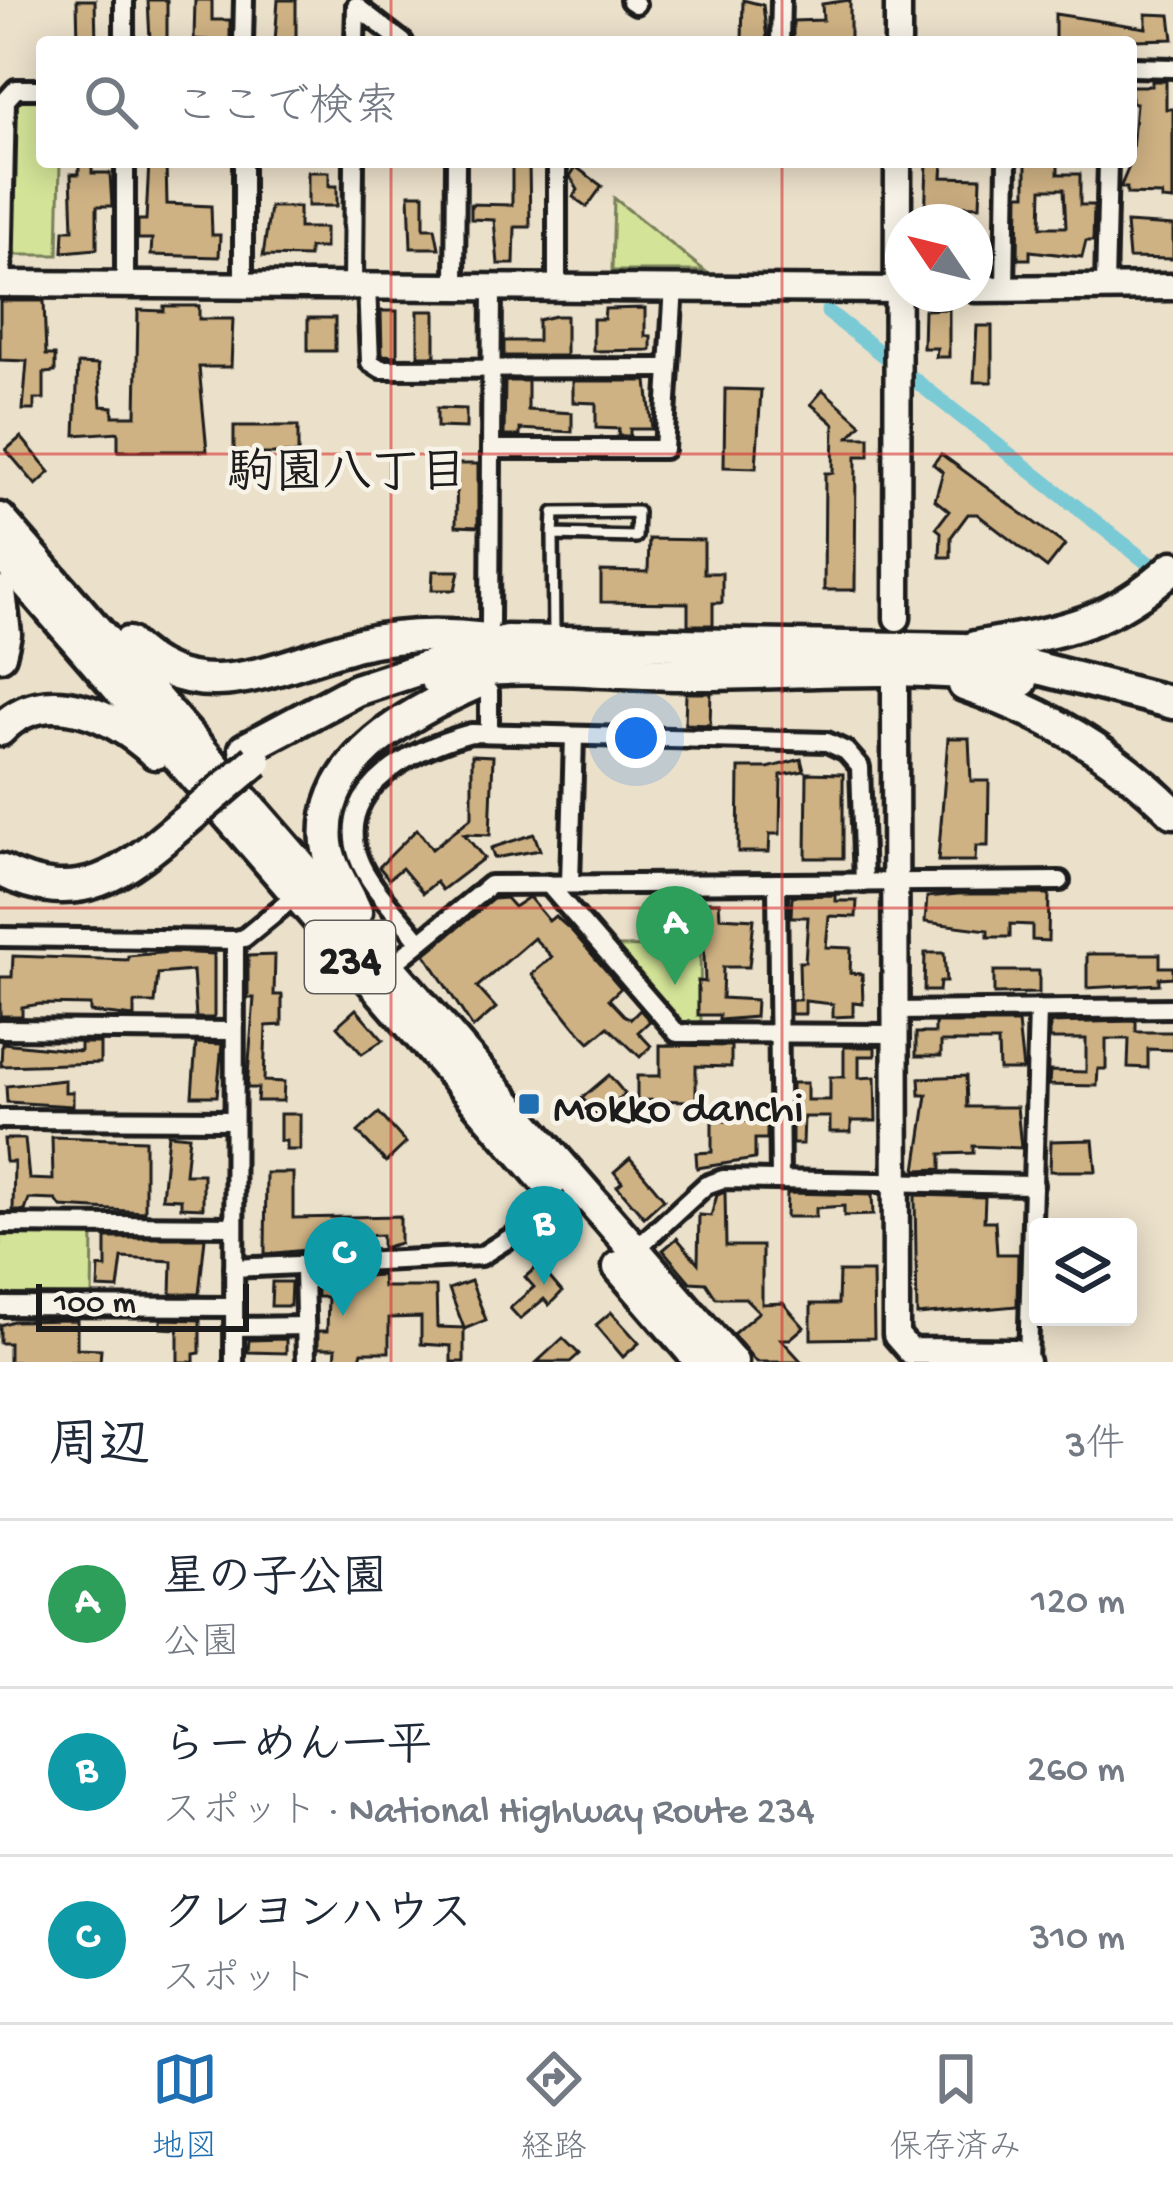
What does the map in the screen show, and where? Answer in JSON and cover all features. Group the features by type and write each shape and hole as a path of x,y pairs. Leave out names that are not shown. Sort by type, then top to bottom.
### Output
{"highway":[{"name":"234","path":"0,519 15,553 208,793 305,888 363,935 381,975"},
{"path":"15,553 142,658 183,680 212,684 244,679 362,644 403,637 990,675 1077,691 1173,718"},
{"name":"234","path":"15,553 575,1198 701,1362"},
{"path":"0,871 37,887 66,890 119,873 251,755 356,691 505,644 964,649 1078,629 1135,602 1173,567"},
{"path":"0,592 5,634 0,656"},
{"path":"363,935 327,841 335,794 364,753 505,644"},
{"path":"964,649 1173,703"},
{"path":"930,673 1040,713 1094,744 1173,812"},
{"path":"0,730 29,711 80,708 127,728 208,793"},
{"path":"0,852 37,874 64,876 100,867 179,816"},
{"name":"234","path":"625,1258 732,1362"}],"street":[{"path":"124,0 124,36"},
{"path":"244,0 244,36"},
{"path":"780,36 781,0"},
{"path":"898,0 898,36"},
{"path":"356,36 356,6 395,36"},
{"path":"1137,67 1173,68"},
{"path":"36,89 16,89 6,100 1,284 885,290"},
{"path":"124,168 125,284"},
{"path":"243,168 243,284"},
{"path":"354,168 360,285 374,366 666,368"},
{"path":"455,285 456,168"},
{"path":"557,168 557,285"},
{"path":"898,168 899,204"},
{"path":"1005,289 1007,168"},
{"path":"1105,286 1108,168"},
{"path":"492,285 492,448 505,644"},
{"path":"492,448 664,449 666,368 676,314 674,286"},
{"path":"993,289 1173,286"},
{"path":"897,618 899,312"},
{"path":"896,687 894,1321 902,1346 933,1353 1015,1352 1027,1362"},
{"path":"489,692 489,734"},
{"path":"419,941 358,858 355,831 363,802 386,771 421,747 489,734 826,742 846,751 860,766 864,883"},
{"path":"570,884 574,736"},
{"path":"381,975 490,885 1060,881"},
{"path":"548,884 677,1033 779,1033 1037,1009 1173,1008"},
{"path":"777,884 780,1179"},
{"path":"0,937 235,940 244,938 305,888"},
{"path":"234,1362 235,940"},
{"path":"1027,1362 1037,1009"},
{"path":"0,1029 233,1031"},
{"path":"0,1118 234,1120"},
{"path":"625,1258 706,1185 780,1179 1034,1185"},
{"path":"234,1268 481,1256 575,1198"},
{"path":"0,1224 234,1226"},
{"path":"304,1268 306,1362"},
{"path":"0,1306 233,1307"},
{"path":"234,1327 305,1326"}],"lane":[{"path":"554,535 636,537 637,512 554,513 554,535 554,641"}],"green space":[{"path":"19,94 36,94 36,168 60,168 58,255 14,255 12,106"},
{"path":"614,198 705,271 612,271"},
{"path":"700,946 701,1023 683,1024 616,947"},
{"path":"0,1230 93,1231 92,1301 0,1300"}],"building":[{"path":"77,0 95,0 96,36 78,36"},
{"path":"148,0 167,0 167,36 150,36"},
{"path":"195,0 212,0 212,20 230,20 230,36 194,36"},
{"path":"278,0 296,0 296,36 275,36"},
{"path":"743,0 763,5 767,36 742,36"},
{"path":"850,0 850,36 793,36 793,21 823,20 822,4"},
{"path":"1055,14 1146,28 1146,14 1170,15 1173,39 1137,40 1137,36 1055,36"},
{"path":"1152,81 1166,81 1166,109 1173,109 1173,201 1162,200 1162,195 1127,194 1127,188 1120,188 1128,168 1137,168 1137,86 1152,86"},
{"path":"79,168 110,173 112,206 97,206 97,249 63,252 64,230 73,230 71,174 79,174"},
{"path":"149,168 166,168 167,204 211,206 212,235 220,235 219,257 151,255 152,239 138,239 138,220 146,220"},
{"path":"512,168 529,168 530,227 515,227 514,264 498,264 494,220 471,219 471,204 512,205"},
{"path":"577,168 602,186 587,207 573,197 578,190 570,176"},
{"path":"927,168 943,168 942,177 981,178 980,204 926,204"},
{"path":"1026,168 1080,174 1080,205 1094,205 1093,241 1086,241 1082,257 1030,251 1030,259 1018,259 1019,194 1026,194","holes":["1042,189 1064,189 1066,227 1041,227"]},
{"path":"308,172 329,172 329,186 337,186 337,206 308,206"},
{"path":"409,194 424,194 424,228 435,228 439,248 411,248"},
{"path":"270,207 299,207 299,228 325,228 325,248 309,248 309,257 263,256"},
{"path":"1126,223 1173,226 1173,259 1129,258"},
{"path":"0,301 44,301 46,355 55,355 55,372 44,373 44,399 34,399 34,410 23,410 27,361 0,360"},
{"path":"164,306 199,306 199,319 233,319 231,367 199,367 207,451 118,451 118,432 75,435 78,364 98,365 101,406 113,407 113,416 136,416 138,310 164,311"},
{"path":"645,308 645,336 651,336 651,350 593,351 593,319 604,319 605,309"},
{"path":"381,311 397,311 397,356 382,355"},
{"path":"418,311 435,311 435,356 418,356"},
{"path":"924,312 949,312 949,357 936,357 937,348 923,348"},
{"path":"566,316 566,356 504,356 504,341 538,341 538,320"},
{"path":"308,318 335,318 335,351 308,351"},
{"path":"977,326 992,326 992,382 974,382"},
{"path":"505,381 528,381 528,410 572,413 572,432 520,429 520,436 504,436"},
{"path":"573,381 647,381 652,429 630,429 630,436 618,436 619,429 596,428 596,403 573,402"},
{"path":"725,389 761,390 756,468 724,467"},
{"path":"823,390 861,424 849,437 869,437 869,456 856,456 855,590 824,590 825,473 833,473 834,424 811,404"},
{"path":"437,408 466,409 466,428 437,427"},
{"path":"234,426 298,426 298,454 234,454"},
{"path":"21,437 50,472 36,485 6,450"},
{"path":"941,454 1065,545 1047,568 977,514 968,514 951,537 951,557 940,557 941,532 936,528 949,511 935,500 943,472 933,464"},
{"path":"457,464 478,464 478,527 456,526"},
{"path":"649,539 704,540 704,573 722,573 722,603 713,603 713,625 688,625 688,603 601,602 601,571 648,572"},
{"path":"433,571 459,571 455,590 432,590"},
{"path":"686,693 711,693 710,725 685,724"},
{"path":"948,738 969,738 971,781 989,781 988,846 976,846 975,861 938,861"},
{"path":"472,755 493,756 490,835 464,834 484,858 442,890 436,882 423,893 402,868 389,879 379,867 417,829 432,849 472,817"},
{"path":"801,759 804,771 781,775 780,834 770,834 769,852 738,852 739,768 768,768"},
{"path":"807,773 843,774 843,858 806,858"},
{"path":"534,834 540,850 494,858 491,848"},
{"path":"1049,894 1048,941 1032,940 1032,925 1010,924 1010,937 988,937 988,930 925,922 927,897"},
{"path":"835,895 835,901 857,901 856,917 829,916 826,947 851,948 850,973 862,974 863,1004 853,1003 853,1016 833,1017 833,1004 805,1001 805,1014 791,1014 791,1000 800,1000 799,962 805,962 808,917 791,917 792,896"},
{"path":"529,897 549,921 555,916 571,930 621,988 609,999 624,1015 631,1019 640,1010 650,1021 638,1032 651,1046 640,1057 608,1027 590,1042 574,1026 532,974 552,957 534,938 477,987 496,1008 473,1028 425,954 493,899 506,898 514,907"},
{"path":"702,902 719,902 720,917 754,919 749,967 723,967 722,998 756,1000 755,1017 719,1020 719,1015 698,1015 698,981 705,982"},
{"path":"925,953 944,953 946,982 940,982 939,991 924,991"},
{"path":"214,954 214,1018 196,1018 193,971 158,974 155,1003 134,1003 134,1017 90,1012 90,1005 40,1004 22,1007 22,1016 0,1016 0,977 12,977 13,956 128,960 128,956"},
{"path":"1087,954 1160,954 1160,967 1173,967 1173,977 1159,978 1159,984 1087,988"},
{"path":"275,955 274,995 282,995 282,1025 266,1026 264,1081 284,1082 283,1101 257,1101 258,1088 247,1088 254,998 248,998 248,956"},
{"path":"994,971 1039,971 1039,993 994,994"},
{"path":"356,1009 383,1040 362,1054 337,1026"},
{"path":"1136,1021 1136,1032 1173,1032 1173,1050 1148,1049 1148,1068 1128,1067 1129,1039 1106,1039 1106,1069 1098,1069 1097,1086 1049,1085 1050,1071 1086,1072 1086,1039 1050,1039 1050,1023"},
{"path":"935,1023 1018,1023 1023,1070 999,1070 998,1042 941,1042 941,1056 916,1056 916,1033 935,1033"},
{"path":"2,1043 80,1051 80,1043 100,1043 100,1063 1,1066"},
{"path":"196,1043 222,1044 217,1096 192,1096"},
{"path":"660,1045 731,1046 731,1067 696,1066 696,1101 637,1100 637,1076 660,1076"},
{"path":"844,1047 875,1047 875,1056 859,1056 859,1078 875,1077 876,1121 851,1121 851,1132 830,1132 830,1117 804,1117 803,1144 792,1144 792,1083 807,1083 807,1100 830,1100 830,1077 844,1077"},
{"path":"609,1075 625,1094 597,1115 582,1098"},
{"path":"966,1076 967,1107 1017,1107 1021,1148 973,1146 973,1153 941,1154 941,1169 916,1170 927,1095 920,1095 919,1078"},
{"path":"65,1080 65,1092 73,1092 73,1106 7,1102 6,1086"},
{"path":"379,1113 406,1143 386,1162 358,1132"},
{"path":"280,1114 300,1114 300,1150 286,1150 286,1141 280,1141"},
{"path":"712,1121 767,1121 767,1139 755,1139 755,1159 697,1168 696,1153 712,1152"},
{"path":"168,1134 189,1136 185,1174 203,1174 203,1208 181,1207 181,1199 162,1198"},
{"path":"52,1137 145,1140 145,1212 61,1207 56,1200 29,1199 25,1211 13,1211 14,1162 6,1162 4,1139 25,1139 29,1179 53,1180"},
{"path":"1093,1140 1096,1171 1050,1171 1051,1141"},
{"path":"630,1158 664,1199 644,1217 617,1186 622,1182 614,1172"},
{"path":"266,1173 293,1173 293,1218 400,1216 400,1243 382,1248 382,1235 358,1236 358,1245 265,1254"},
{"path":"725,1192 726,1246 762,1246 762,1304 783,1303 804,1327 790,1339 781,1339 802,1362 756,1362 733,1334 759,1312 745,1298 716,1298 706,1283 690,1282 663,1250 677,1238 698,1263 699,1215 711,1216 717,1195"},
{"path":"787,1193 872,1195 873,1215 844,1216 844,1206 816,1208 816,1217 786,1217"},
{"path":"915,1195 985,1197 984,1221 995,1221 997,1254 1018,1254 1017,1306 917,1315"},
{"path":"106,1238 205,1238 199,1294 171,1294 172,1261 122,1258 118,1289 98,1288 99,1267 106,1268"},
{"path":"539,1265 562,1292 549,1305 544,1299 520,1319 510,1308 534,1287 525,1277"},
{"path":"839,1272 873,1272 874,1338 811,1339 811,1304 838,1304"},
{"path":"382,1275 383,1287 436,1287 437,1327 464,1328 449,1289 471,1281 486,1320 464,1329 464,1362 451,1362 451,1346 421,1344 421,1317 389,1318 389,1352 362,1352 359,1362 335,1362 336,1348 318,1348 318,1331 327,1331 328,1297 317,1297 317,1279"},
{"path":"272,1282 291,1282 290,1306 271,1306"},
{"path":"611,1312 639,1343 623,1357 596,1325"},
{"path":"161,1319 200,1320 200,1353 194,1354 194,1362 178,1362 178,1329 161,1328"},
{"path":"77,1320 77,1348 101,1349 100,1362 9,1362 9,1343 0,1343 0,1325 13,1321"},
{"path":"563,1338 579,1354 570,1362 537,1362"},
{"path":"286,1339 286,1353 248,1352 249,1340"}],"waterway":[{"path":"828,312 1153,567"}],"place":[{"name":"星の子公園","path":"675,985"},
{"name":"Mokko danchi","path":"529,1104"},
{"name":"らーめん一平","path":"544,1285"},
{"name":"クレヨンハウス","path":"343,1316"}],"district":[{"name":"駒園八丁目","path":"347,469"}]}
